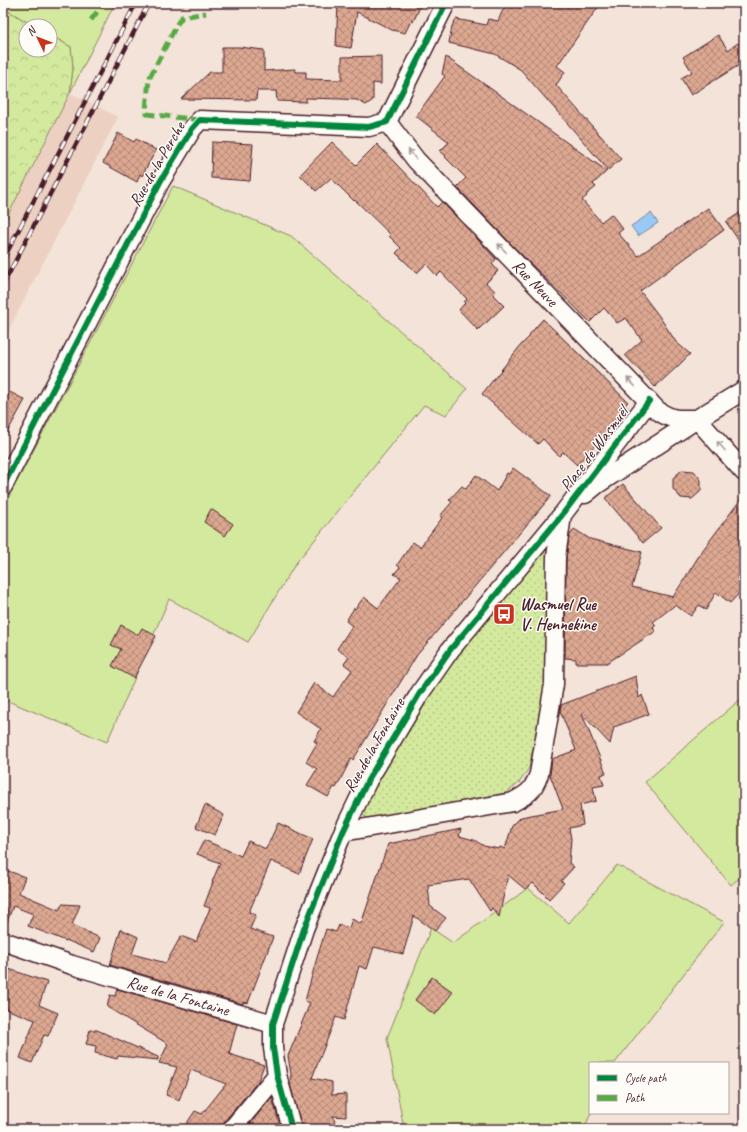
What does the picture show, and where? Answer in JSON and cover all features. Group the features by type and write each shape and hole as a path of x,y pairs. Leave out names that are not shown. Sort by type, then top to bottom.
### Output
{"street":[{"path":"387,122 446,3"},
{"name":"Rue de la Perche","path":"3,486 160,182 192,128 200,120 369,127 387,122"},
{"name":"Rue Neuve","path":"387,122 416,160 657,410 665,416 676,419 697,419"},
{"name":"Place de Wasmuël","path":"562,514 596,485 744,390"},
{"name":"Place de Wasmuël","path":"562,514 649,401"},
{"path":"697,419 744,472"},
{"path":"343,832 512,802 526,796 535,786 539,774 554,684 556,557 562,514"},
{"name":"Rue de la Fontaine","path":"3,940 72,965 273,1024 304,930 343,832 368,780 420,693 450,650 562,514"},
{"path":"273,1024 273,1048 277,1075 292,1129"},
{"path":"232,1129 277,1075"}],"shaded area":[{"path":"70,93 118,117 3,341 3,225"}],"green space":[{"path":"3,3 115,3 70,93 73,68 71,47 58,40 58,18 20,18 3,8"},
{"path":"3,8 20,18 18,18 18,58 58,58 58,40 71,47 73,68 70,93 3,225"},
{"path":"173,186 291,236 467,389 446,415 424,405 296,563 248,642 169,599 107,742 3,699 3,508"},
{"path":"541,551 551,557 545,688 529,768 519,783 506,793 369,819 361,814 375,785 425,699 460,648"},
{"path":"742,698 744,699 744,874 731,885 645,782"},
{"path":"617,865 724,922 616,1062 589,1062 589,1114 591,1114 584,1129 404,1129 387,1038 431,928 453,943 528,888 569,923"}],"water":[{"path":"651,213 658,223 638,236 631,226"}],"building":[{"path":"338,3 412,3 420,7 413,22 411,21 405,33 392,30 357,12 351,48 336,46"},
{"path":"506,3 601,3 557,66 565,72 556,85 621,159 608,170 521,70 495,54 449,43 452,26 456,19 486,25 488,19 498,21"},
{"path":"718,35 728,50 738,43 744,51 744,62 691,95 681,78 692,72 683,57"},
{"path":"222,47 239,47 264,50 264,71 295,69 295,72 306,72 306,79 342,80 342,57 381,56 381,84 373,83 373,100 366,105 357,100 341,99 306,98 306,102 277,101 276,91 257,91 256,100 181,99 210,72 222,72"},
{"path":"446,57 607,171 593,184 596,187 582,200 601,222 611,214 623,229 618,233 638,256 708,208 724,230 640,291 676,342 690,354 655,387 625,355 642,340 626,318 617,323 604,308 590,322 511,244 457,187 466,178 440,151 449,142 416,116 445,76 442,74"},
{"path":"118,133 134,142 136,139 156,150 142,176 140,174 137,182 103,163"},
{"path":"212,142 253,144 250,181 211,178"},
{"path":"332,142 356,165 377,144 437,207 442,202 496,259 492,264 498,271 486,283 496,292 493,295 504,306 478,330 459,310 467,299 441,272 437,276 426,264 417,273 396,253 401,248 389,236 391,235 331,178 316,191 300,175"},
{"path":"744,210 744,248 726,222"},
{"path":"543,319 628,402 625,405 628,409 577,465 563,452 559,456 543,439 538,444 482,394"},
{"path":"10,392 25,400 3,440 3,407"},
{"path":"513,468 551,496 417,655 353,760 351,759 336,788 334,787 328,797 307,785 317,769 306,762 317,743 314,741 321,729 296,712 314,683 333,697 352,670 344,664 349,657 337,649 352,626 346,621 354,608 355,609 364,597 378,608 401,578 394,574 400,567 397,565 413,542 420,547 442,518 440,516 452,502 449,500 462,486 466,489 476,475 497,491 507,473 509,474"},
{"path":"682,470 694,471 701,480 701,491 692,499 681,498 673,489 673,478"},
{"path":"623,484 661,528 643,543 605,498"},
{"path":"744,495 744,588 730,603 716,592 706,610 699,605 691,616 675,605 653,622 656,625 653,628 656,631 607,663 576,663 576,659 565,658 566,558 569,537 574,529 590,539 642,552 632,587 673,597 702,551"},
{"path":"211,509 233,524 225,536 204,522"},
{"path":"121,625 138,635 142,628 156,636 134,678 112,666 121,649 111,645"},
{"path":"636,676 639,698 642,695 649,714 614,727 610,744 582,714 606,773 601,775 604,785 593,787 596,801 580,805 583,825 569,828 571,839 569,863 574,867 561,881 564,883 549,899 533,883 525,889 508,875 499,917 492,908 490,911 469,879 428,885 430,906 446,918 435,931 414,916 403,954 374,947 367,969 359,966 344,1020 336,1017 312,1078 332,1082 332,1095 346,1094 346,1117 333,1116 337,1129 302,1129 290,1084 291,1074 288,1056 310,1003 305,1001 316,961 326,929 336,932 339,925 349,928 352,919 361,924 388,844 461,829 459,836 474,840 484,846 499,849 500,847 505,849 512,826 521,817 563,809 550,775 552,759 576,750 560,711 561,705"},
{"path":"205,805 224,815 215,835 196,827"},
{"path":"278,823 313,839 299,874 271,861 249,912 256,915 250,929 273,937 248,1003 243,1002 243,1004 110,965 121,929 138,937 132,954 166,963 181,936 196,942 210,908 204,906 220,863 197,854 204,840 241,856 248,841 266,849"},
{"path":"3,869 25,877 19,893 59,910 62,904 80,905 72,925 100,938 94,952 28,926 33,914 13,906 3,930"},
{"path":"3,967 47,982 39,1005 58,1013 48,1036 44,1035 32,1063 20,1058 35,1020 3,1008"},
{"path":"432,977 453,992 435,1015 415,1000"},
{"path":"117,989 237,1024 229,1054 264,1065 258,1081 224,1122 222,1129 183,1129 195,1111 202,1114 226,1084 191,1070 179,1100 166,1095 177,1067 159,1063 168,1044 107,1007 110,995 115,996"},
{"path":"90,1030 97,1030 158,1057 158,1060 118,1056 117,1059 95,1053 96,1046 86,1044"},
{"path":"272,1097 281,1129 246,1129"}],"railway":[{"path":"3,260 136,3"},
{"path":"3,285 149,3"}],"marked path":[{"path":"91,20 104,3"},
{"path":"200,120 147,114 146,109 149,79 177,24 182,17 206,13"}],"cycle path":[{"path":"3,486 160,182 192,129 200,120 369,127 387,122 446,3"},
{"path":"292,1129 277,1075 273,1048 273,1024 304,929 343,832 368,780 420,693 450,650 562,515 649,401"}],"place":[{"name":"Wasmuel Rue V. Hennekine","path":"504,614"}]}
